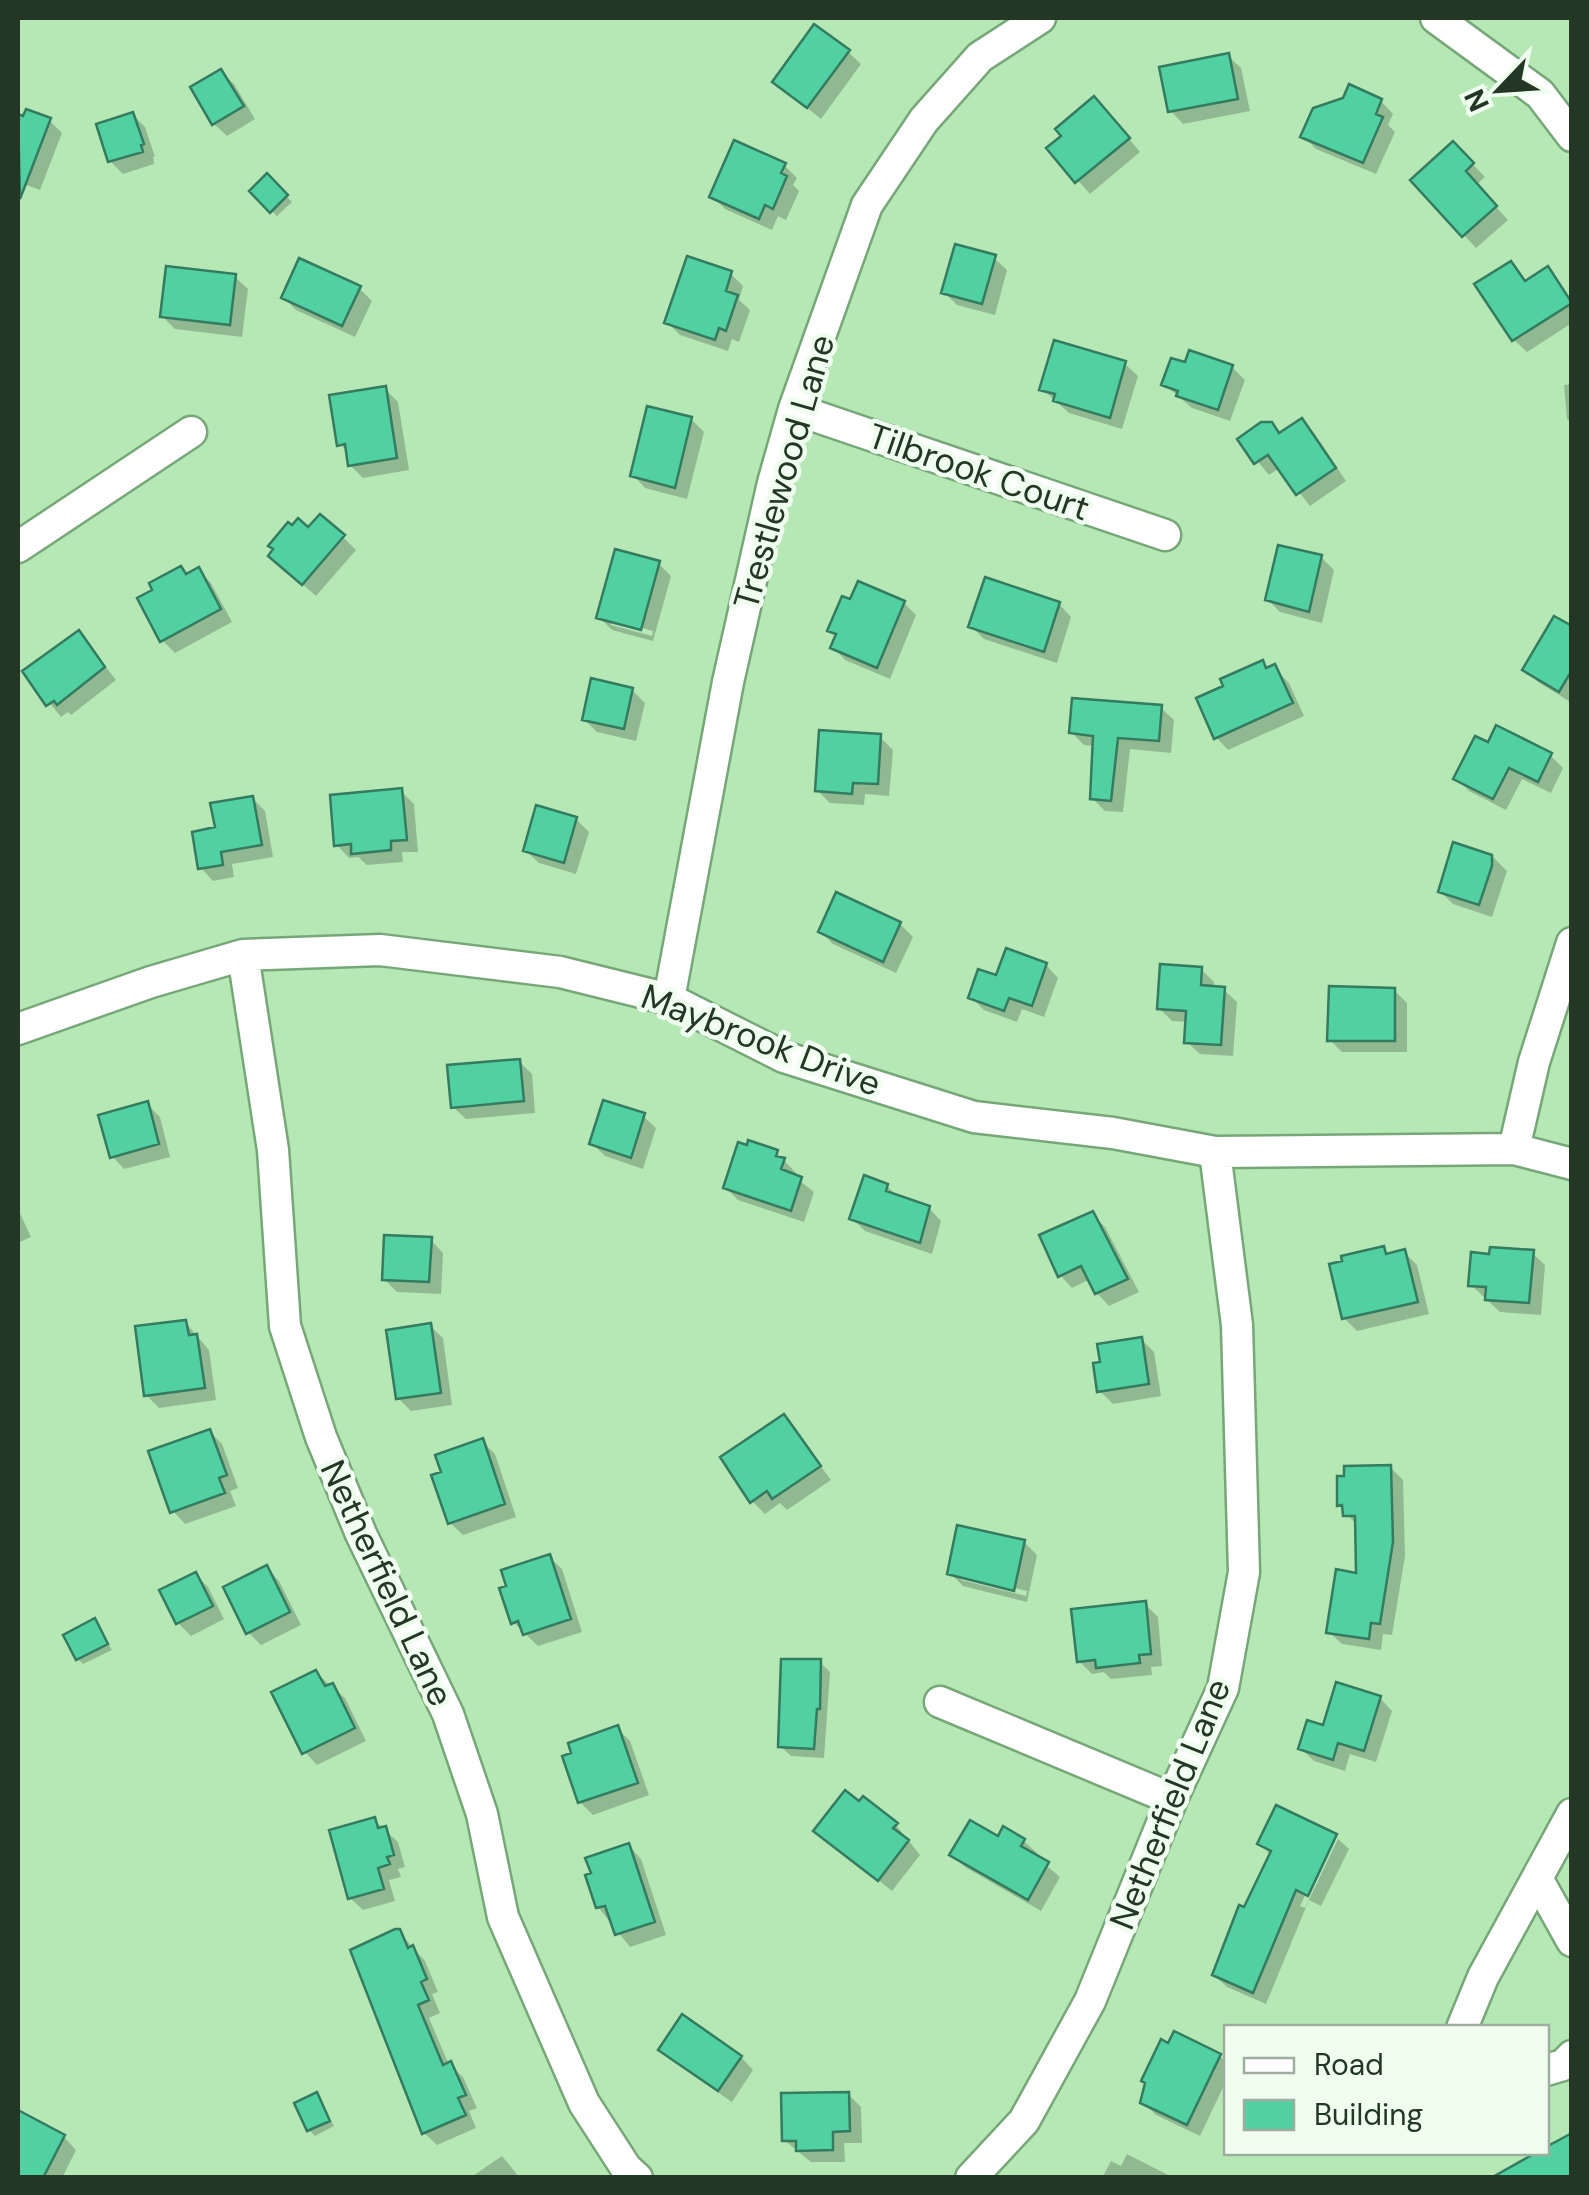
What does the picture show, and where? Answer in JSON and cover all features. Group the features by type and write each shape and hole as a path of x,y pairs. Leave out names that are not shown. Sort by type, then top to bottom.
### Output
{"street":[{"name":"Trestlewood Lane","path":"669,999 728,682 773,483 794,409 868,205 924,120 980,57 1040,18"},
{"path":"1436,18 1540,94 1572,136"},
{"name":"Tilbrook Court","path":"794,409 1164,535"},
{"path":"18,547 191,432"},
{"path":"1514,1149 1534,1062 1572,943"},
{"name":"Maybrook Drive","path":"18,1029 151,982 243,955 380,950 560,972 669,999 784,1057 974,1117 1113,1133 1215,1152 1514,1149 1572,1164"},
{"name":"Netherfield Lane","path":"243,955 273,1150 284,1326 321,1437 354,1518 448,1714 482,1814 502,1916 584,2103 626,2168 637,2178"},
{"name":"Netherfield Lane","path":"971,2178 1024,2121 1090,2001 1222,1688 1244,1572 1237,1325 1215,1152"},
{"path":"940,1702 1172,1799"},
{"path":"1463,2025 1483,1977 1572,1814"},
{"path":"1538,1880 1572,1941"},
{"path":"1549,2069 1563,2065 1572,2056"}],"building":[{"path":"814,24 850,50 807,108 772,82"},
{"path":"1229,53 1238,99 1168,112 1159,67"},
{"path":"221,69 244,106 212,125 190,87"},
{"path":"1349,84 1382,99 1376,114 1383,117 1363,163 1300,137 1313,108 1343,98"},
{"path":"1094,96 1130,138 1075,183 1046,148 1061,136 1055,129"},
{"path":"26,109 51,118 20,199 18,114 23,116"},
{"path":"133,112 143,152 108,162 96,124"},
{"path":"734,140 786,163 781,173 787,176 773,209 765,205 759,219 709,197"},
{"path":"1453,141 1474,163 1466,171 1497,206 1462,237 1410,180"},
{"path":"267,173 288,195 270,213 249,191"},
{"path":"955,244 996,255 982,304 941,293"},
{"path":"687,256 732,271 726,291 738,295 726,331 719,328 715,340 664,323"},
{"path":"299,258 361,286 342,326 281,298"},
{"path":"1511,261 1525,281 1548,266 1572,303 1512,341 1474,284"},
{"path":"166,266 236,274 230,325 160,317"},
{"path":"1054,340 1126,361 1110,418 1053,401 1055,394 1039,390"},
{"path":"1189,350 1233,365 1218,410 1176,396 1178,391 1161,385 1171,358 1185,362"},
{"path":"386,386 397,458 348,466 345,444 337,446 329,395"},
{"path":"647,406 692,417 675,488 630,476"},
{"path":"1302,418 1336,468 1296,495 1268,455 1254,464 1237,439 1261,422 1272,422 1279,433"},
{"path":"320,514 345,535 302,585 268,556 273,549 268,546 288,522 292,525 298,518 308,527"},
{"path":"1278,545 1322,555 1309,612 1265,600"},
{"path":"615,549 660,561 641,630 596,618"},
{"path":"181,566 186,574 199,567 221,609 160,642 137,598 152,590 149,583"},
{"path":"985,577 1060,602 1044,652 968,627"},
{"path":"858,581 905,601 877,668 830,648 836,634 827,631 842,596 850,599"},
{"path":"1554,616 1572,626 1572,670 1559,692 1522,670"},
{"path":"79,630 105,667 57,705 54,701 46,706 22,671"},
{"path":"1263,660 1266,668 1275,664 1293,703 1214,739 1196,698 1223,686 1220,679"},
{"path":"591,678 633,688 624,729 582,720"},
{"path":"1072,698 1162,705 1159,741 1118,738 1111,801 1090,799 1093,736 1069,733"},
{"path":"1496,725 1552,753 1538,782 1509,768 1493,799 1453,779 1475,736 1488,742"},
{"path":"819,730 881,734 878,784 853,783 852,794 815,791"},
{"path":"402,788 407,840 391,841 391,850 351,854 351,844 334,846 330,795"},
{"path":"253,796 262,845 221,852 223,865 198,869 192,832 215,827 210,803"},
{"path":"536,805 577,817 564,863 523,851"},
{"path":"1453,842 1492,855 1479,905 1438,892"},
{"path":"836,892 901,922 883,962 818,932"},
{"path":"1006,948 1047,963 1032,1006 1009,998 1004,1011 968,998 978,969 996,975"},
{"path":"1160,964 1202,967 1201,985 1225,987 1221,1045 1184,1043 1186,1011 1157,1009"},
{"path":"1329,986 1395,988 1395,1041 1327,1041"},
{"path":"520,1059 524,1101 451,1108 447,1065"},
{"path":"603,1100 645,1113 631,1158 589,1144"},
{"path":"148,1101 159,1144 110,1158 98,1115"},
{"path":"748,1140 778,1150 776,1156 785,1158 781,1169 802,1177 791,1211 723,1188 738,1142 747,1145"},
{"path":"864,1175 888,1184 886,1191 930,1206 920,1243 849,1219"},
{"path":"1093,1211 1128,1279 1095,1294 1081,1266 1058,1277 1039,1235"},
{"path":"384,1235 432,1237 429,1282 382,1280"},
{"path":"1384,1246 1386,1254 1405,1249 1418,1302 1342,1319 1329,1264 1342,1261 1341,1256"},
{"path":"1490,1247 1534,1250 1529,1303 1485,1300 1486,1287 1468,1286 1471,1252 1489,1254"},
{"path":"186,1320 189,1335 197,1334 205,1388 144,1396 135,1326"},
{"path":"431,1323 441,1393 396,1399 386,1330"},
{"path":"1142,1337 1149,1384 1097,1392 1093,1363 1100,1362 1097,1344"},
{"path":"784,1414 821,1466 772,1499 767,1491 750,1503 720,1457"},
{"path":"210,1429 227,1475 219,1478 225,1493 170,1513 148,1451"},
{"path":"483,1438 505,1504 448,1524 431,1475 441,1472 435,1455"},
{"path":"1391,1465 1393,1542 1380,1624 1371,1623 1369,1639 1326,1633 1336,1569 1356,1573 1355,1516 1343,1516 1342,1505 1337,1506 1337,1476 1344,1476 1344,1466"},
{"path":"957,1525 1025,1540 1014,1591 947,1574"},
{"path":"550,1554 571,1619 523,1635 518,1621 511,1624 499,1588 506,1586 501,1570"},
{"path":"267,1565 290,1612 246,1634 223,1587"},
{"path":"196,1572 213,1606 176,1624 159,1590"},
{"path":"1146,1601 1151,1654 1139,1655 1140,1663 1096,1668 1095,1660 1077,1662 1071,1609"},
{"path":"95,1618 108,1644 76,1660 63,1635"},
{"path":"781,1659 821,1659 814,1749 778,1747"},
{"path":"316,1670 325,1686 333,1683 355,1728 302,1754 271,1692"},
{"path":"1336,1682 1381,1696 1364,1751 1338,1743 1333,1760 1298,1749 1307,1720 1323,1725"},
{"path":"618,1725 638,1783 578,1803 562,1756 571,1753 568,1743"},
{"path":"845,1790 859,1801 863,1796 898,1823 893,1828 909,1840 878,1881 813,1831"},
{"path":"1276,1805 1337,1834 1308,1896 1296,1890 1253,1993 1212,1975 1239,1905 1244,1907 1271,1851 1257,1844"},
{"path":"375,1817 378,1828 386,1826 394,1855 387,1857 390,1864 378,1868 384,1889 348,1899 329,1830"},
{"path":"970,1820 998,1836 1003,1826 1025,1839 1021,1846 1049,1862 1028,1900 949,1855"},
{"path":"629,1843 655,1922 615,1935 605,1906 596,1908 585,1875 591,1873 585,1858"},
{"path":"400,1929 408,1948 413,1945 427,1979 421,1982 429,2000 418,2005 443,2065 451,2061 466,2095 458,2098 466,2115 422,2134 350,1950"},
{"path":"682,2014 742,2056 718,2091 658,2050"},
{"path":"1174,2031 1221,2054 1187,2125 1140,2103 1145,2083 1141,2081 1161,2039 1168,2043"},
{"path":"317,2092 330,2121 307,2131 294,2103"},
{"path":"849,2092 850,2131 833,2132 833,2150 796,2151 796,2141 782,2141 781,2093"},
{"path":"18,2110 65,2135 43,2178 18,2178"},
{"path":"1572,2133 1572,2178 1491,2178 1532,2155 1549,2155 1549,2145"}]}
